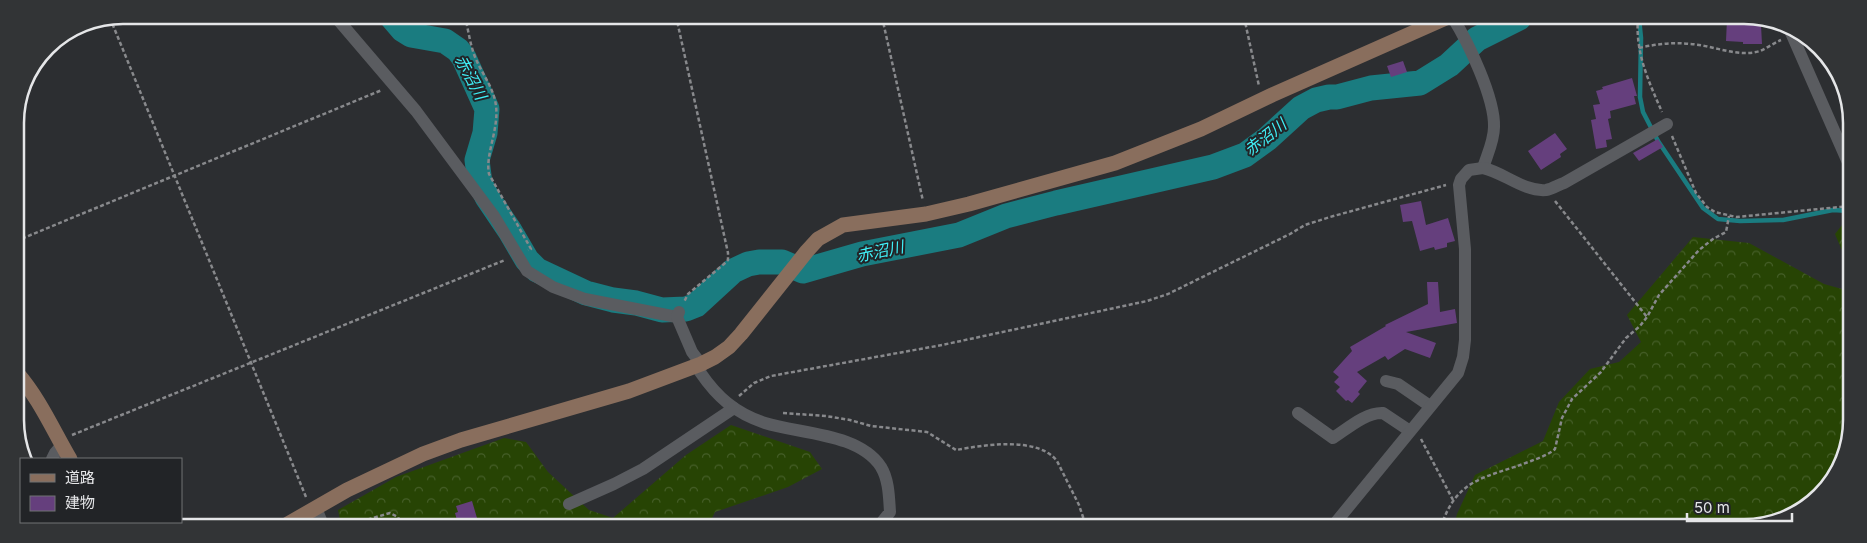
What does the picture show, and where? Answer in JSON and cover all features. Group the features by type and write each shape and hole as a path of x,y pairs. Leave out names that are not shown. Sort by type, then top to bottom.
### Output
{"street":[{"path":"341,24 416,111 494,216 524,252 527,271 553,287 585,299 618,306 678,314 692,352 701,364 700,372 712,390 732,407 763,422 788,430 827,436 844,441 874,458 882,468 887,486 890,512 884,519"},
{"path":"296,519 347,490 430,451 461,440 629,391 701,364 730,347 818,239 843,225 926,214 1010,194 1115,163 1201,129 1262,99 1432,24"},
{"path":"1455,24 1485,85 1491,102 1494,128 1483,168"},
{"path":"1792,36 1843,151"},
{"path":"1338,519 1458,374 1465,340 1465,249 1459,195 1460,182 1464,174 1469,170 1483,168 1524,185 1546,190 1564,182 1667,124"},
{"path":"1386,381 1398,384 1430,406"},
{"path":"24,383 38,402 69,458"},
{"path":"569,504 643,469 732,407"},
{"path":"1298,413 1333,438 1358,422 1379,413 1383,413 1412,428"},
{"path":"52,458 60,443"},
{"path":"314,509 320,519"}],"path":[{"path":"60,443 251,362 531,249 489,174 488,161 496,128 496,106 492,90 475,57 467,24"},
{"path":"678,24 728,253 728,260 688,294 686,298"},
{"path":"884,24 926,214"},
{"path":"1245,24 1262,99"},
{"path":"1638,24 1643,68 1700,200 1707,207 1715,212 1736,217 1843,207"},
{"path":"113,25 251,362 314,509"},
{"path":"1640,48 1661,44 1692,44 1728,52 1744,53 1760,51 1787,34"},
{"path":"24,239 393,86"},
{"path":"732,407 754,383 771,376 932,347 1147,301 1168,294 1305,225 1362,207 1460,182"},
{"path":"1546,190 1647,317"},
{"path":"1445,519 1453,500 1472,483 1484,476 1521,465 1551,453 1555,449 1562,418 1572,399 1601,372 1626,338 1647,317 1659,295 1699,250 1726,232 1729,216"},
{"path":"781,413 826,416 871,426 927,432 956,450 980,445 1001,444 1042,450 1054,456 1057,461 1083,519"},
{"path":"1412,428 1453,500"},
{"path":"370,519 390,513 399,519"}],"green space":[{"path":"1843,224 1843,253 1835,234"},
{"path":"1693,237 1749,243 1824,284 1843,289 1842,433 1836,458 1823,480 1794,506 1776,514 1751,519 1456,519 1475,475 1543,441 1559,402 1590,369 1619,362 1641,342 1627,315"},
{"path":"731,425 810,452 822,469 788,487 715,512 712,519 340,519 338,510 396,477 504,438 526,442 548,472 589,510 613,518 686,455"}],"building":[{"path":"1727,24 1761,26 1762,44 1743,44 1743,42 1726,41"},
{"path":"1403,61 1407,72 1391,77 1387,66"},
{"path":"1632,78 1637,96 1634,96 1636,104 1610,111 1611,118 1608,119 1612,139 1606,140 1607,147 1596,149 1591,120 1596,119 1593,105 1600,104 1596,91 1603,89 1602,87"},
{"path":"1555,133 1567,149 1560,154 1561,157 1541,170 1528,151"},
{"path":"1658,139 1663,147 1639,161 1633,153"},
{"path":"1421,201 1426,225 1448,218 1455,241 1447,243 1447,247 1435,250 1434,247 1420,251 1412,221 1403,222 1400,205"},
{"path":"1427,282 1438,282 1440,312 1455,309 1457,323 1406,332 1436,343 1430,358 1405,349 1388,360 1385,356 1357,372 1367,381 1358,392 1360,394 1352,403 1348,400 1346,401 1336,391 1340,387 1334,382 1339,377 1333,372 1352,351 1350,347 1385,325 1428,304"},
{"path":"472,501 477,518 457,519 455,513 458,512 456,506"}],"waterway":[{"name":"赤沼川","path":"398,24 411,35 445,41 458,50 464,58 487,109 485,133 477,160 480,183 527,260 537,270 586,293 662,310 686,309 696,305 733,271 748,264 782,262 803,271 862,254 959,235 1006,216 1056,203 1213,167 1245,155 1267,139 1301,108 1316,100 1337,97 1371,88 1420,83 1449,65 1477,39 1507,24"},
{"path":"1640,24 1640,97 1643,112 1658,141 1703,208 1718,219 1740,221 1783,220 1833,210 1843,211"}]}
